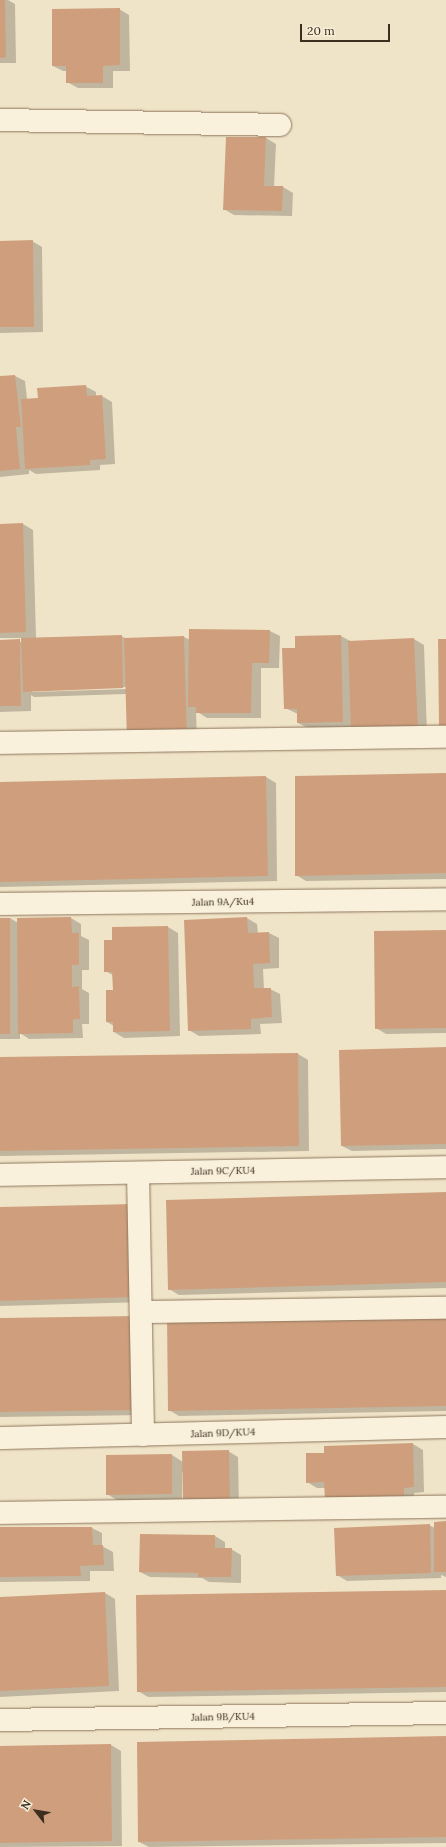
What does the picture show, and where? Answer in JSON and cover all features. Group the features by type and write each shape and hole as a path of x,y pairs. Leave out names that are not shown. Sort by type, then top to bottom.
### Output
{"street":[{"path":"0,120 280,125"},
{"path":"0,743 446,737"},
{"name":"Jalan 9A/Ku4","path":"0,904 446,899"},
{"name":"Jalan 9C/KU4","path":"0,1175 446,1167"},
{"path":"138,1173 143,1435"},
{"path":"141,1312 446,1308"},
{"name":"Jalan 9D/KU4","path":"0,1438 446,1427"},
{"path":"0,1513 446,1507"},
{"name":"Jalan 9B/KU4","path":"0,1720 446,1713"}],"building":[{"path":"0,0 5,0 6,57 0,58"},
{"path":"120,8 120,65 103,66 103,83 66,83 66,66 52,66 52,9"},
{"path":"226,137 266,137 264,186 283,186 282,211 223,210"},
{"path":"33,240 34,327 0,327 0,241"},
{"path":"15,375 21,427 16,427 20,469 0,471 0,376"},
{"path":"86,385 87,396 102,395 106,459 90,460 90,465 25,469 21,399 38,398 37,388"},
{"path":"23,523 26,632 0,633 0,524"},
{"path":"189,629 270,630 269,663 252,663 251,713 196,713 196,707 188,707"},
{"path":"122,635 123,688 23,692 21,638"},
{"path":"341,635 343,722 297,723 297,709 284,709 282,648 295,648 295,636"},
{"path":"184,636 187,738 127,740 124,638"},
{"path":"414,638 418,729 351,732 348,641"},
{"path":"20,639 21,706 0,706 0,640"},
{"path":"438,639 446,639 446,729 439,729"},
{"path":"446,773 446,873 295,876 295,776"},
{"path":"266,776 268,876 0,882 0,782"},
{"path":"71,917 72,933 79,933 79,965 72,965 72,987 79,986 80,1019 73,1019 73,1033 18,1034 17,918"},
{"path":"247,917 248,933 269,932 270,963 253,964 254,988 271,988 272,1017 251,1019 251,1029 188,1031 184,920"},
{"path":"0,918 10,918 10,1034 0,1034"},
{"path":"168,926 170,1031 113,1032 113,1022 106,1022 106,990 113,990 112,972 104,972 104,940 112,940 112,927"},
{"path":"446,930 446,1028 375,1029 374,931"},
{"path":"446,1047 446,1144 341,1146 339,1050"},
{"path":"298,1053 299,1146 0,1151 0,1057"},
{"path":"446,1192 446,1282 168,1290 166,1200"},
{"path":"134,1204 136,1297 0,1301 0,1207"},
{"path":"446,1312 446,1406 168,1411 167,1316"},
{"path":"137,1316 139,1410 0,1412 0,1318"},
{"path":"413,1443 414,1487 404,1488 404,1497 325,1500 324,1482 306,1483 306,1453 324,1453 324,1446"},
{"path":"229,1450 230,1503 183,1504 182,1451"},
{"path":"172,1454 172,1494 106,1495 106,1455"},
{"path":"446,1521 446,1572 434,1572 434,1522"},
{"path":"430,1524 431,1573 336,1576 334,1528"},
{"path":"0,1527 92,1527 93,1545 103,1545 104,1565 80,1566 81,1576 0,1577"},
{"path":"140,1534 215,1535 215,1548 232,1548 231,1577 198,1577 198,1573 139,1572"},
{"path":"446,1590 446,1687 137,1692 136,1595"},
{"path":"105,1592 109,1686 0,1691 0,1597"},
{"path":"446,1736 446,1837 138,1842 137,1742"},
{"path":"111,1744 112,1841 0,1843 0,1746"}]}
